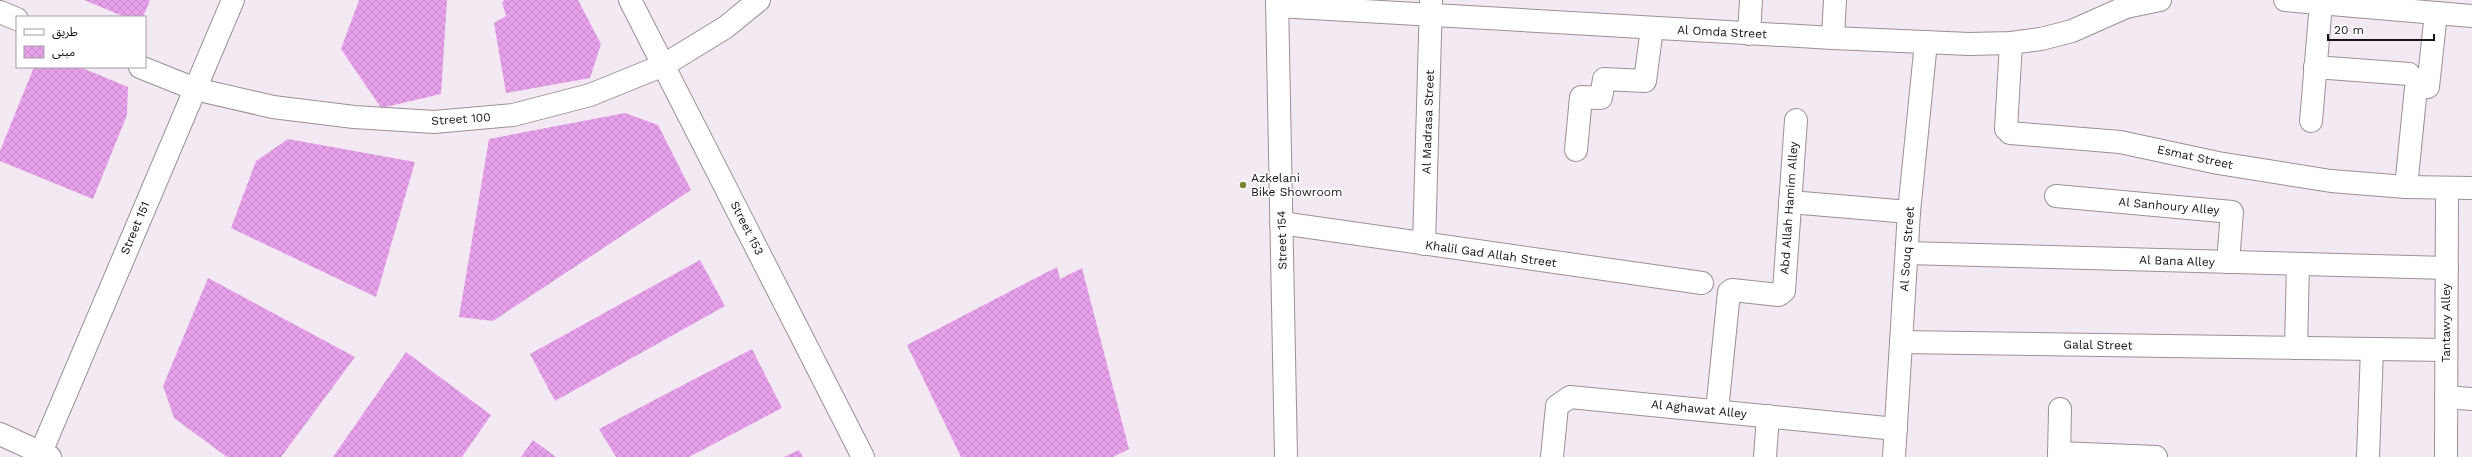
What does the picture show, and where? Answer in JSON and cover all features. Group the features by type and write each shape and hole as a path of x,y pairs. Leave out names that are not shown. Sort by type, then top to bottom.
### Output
{"street":[{"name":"Street 151","path":"43,455 233,0"},
{"name":"Street 153","path":"630,0 863,457"},
{"name":"Street 100","path":"143,68 195,88 273,107 354,117 434,122 513,115 590,95 664,65 726,27 759,0"},
{"path":"1749,34 1751,0"},
{"path":"1833,38 1835,0"},
{"name":"Al Omda Street","path":"1277,3 1432,7 1652,28 1749,34 1926,42 2011,43 2041,39 2072,30 2124,4 2160,0"},
{"path":"2285,0 2321,3 2353,3 2472,16"},
{"name":"Street 154","path":"1277,3 1286,457"},
{"path":"2311,121 2321,3"},
{"name":"Al Madrasa Street","path":"1424,244 1432,7"},
{"path":"0,12 16,19"},
{"path":"2406,187 2416,88 2428,87 2436,13"},
{"path":"1576,150 1581,97 1601,98 1604,79 1645,81 1652,28"},
{"name":"Al Souq Street","path":"1894,457 1909,212 1926,42"},
{"name":"Esmat Street","path":"2011,43 2006,129 2010,133 2120,142 2274,173 2331,181 2406,187 2447,189 2472,188"},
{"path":"2315,67 2409,74"},
{"name":"Abd Allah Hamim Alley","path":"1718,411 1729,292 1732,290 1779,294 1784,291 1796,120"},
{"name":"Tantawy Alley","path":"2446,457 2447,189"},
{"name":"Al Sanhoury Alley","path":"2056,196 2232,212 2228,262"},
{"path":"1790,202 1909,212"},
{"name":"Khalil Gad Allah Street","path":"1281,223 1702,283"},
{"name":"Al Bana Alley","path":"1907,253 2447,268"},
{"path":"2296,348 2298,264"},
{"name":"Galal Street","path":"1901,342 2446,350"},
{"path":"2368,457 2372,349"},
{"name":"Al Aghawat Alley","path":"1552,457 1557,406 1570,397 1896,429"},
{"path":"2446,397 2472,398"},
{"path":"2060,409 2059,455 2156,457"},
{"path":"1765,457 1768,416"},
{"path":"0,434 43,455"}],"building":[{"path":"84,0 150,0 143,16 123,16"},
{"path":"359,0 447,0 441,94 381,108 341,49"},
{"path":"505,0 578,0 601,44 590,78 506,93 494,23 506,16 502,2"},
{"path":"34,68 82,68 128,87 127,115 93,199 0,161 0,151"},
{"path":"625,113 658,125 691,190 493,321 459,317 489,139"},
{"path":"288,139 415,162 376,297 231,228 256,161"},
{"path":"700,260 725,306 555,401 530,354"},
{"path":"1057,267 1060,279 1082,268 1129,449 1113,457 961,457 907,345"},
{"path":"208,278 355,357 281,457 227,457 174,418 163,386"},
{"path":"752,349 782,408 689,457 616,457 599,429"},
{"path":"406,352 491,415 462,457 333,457"},
{"path":"533,440 556,457 521,457"},
{"path":"799,450 803,457 784,457"}],"place":[{"name":"Azkelani Bike Showroom","path":"1243,185"}]}
